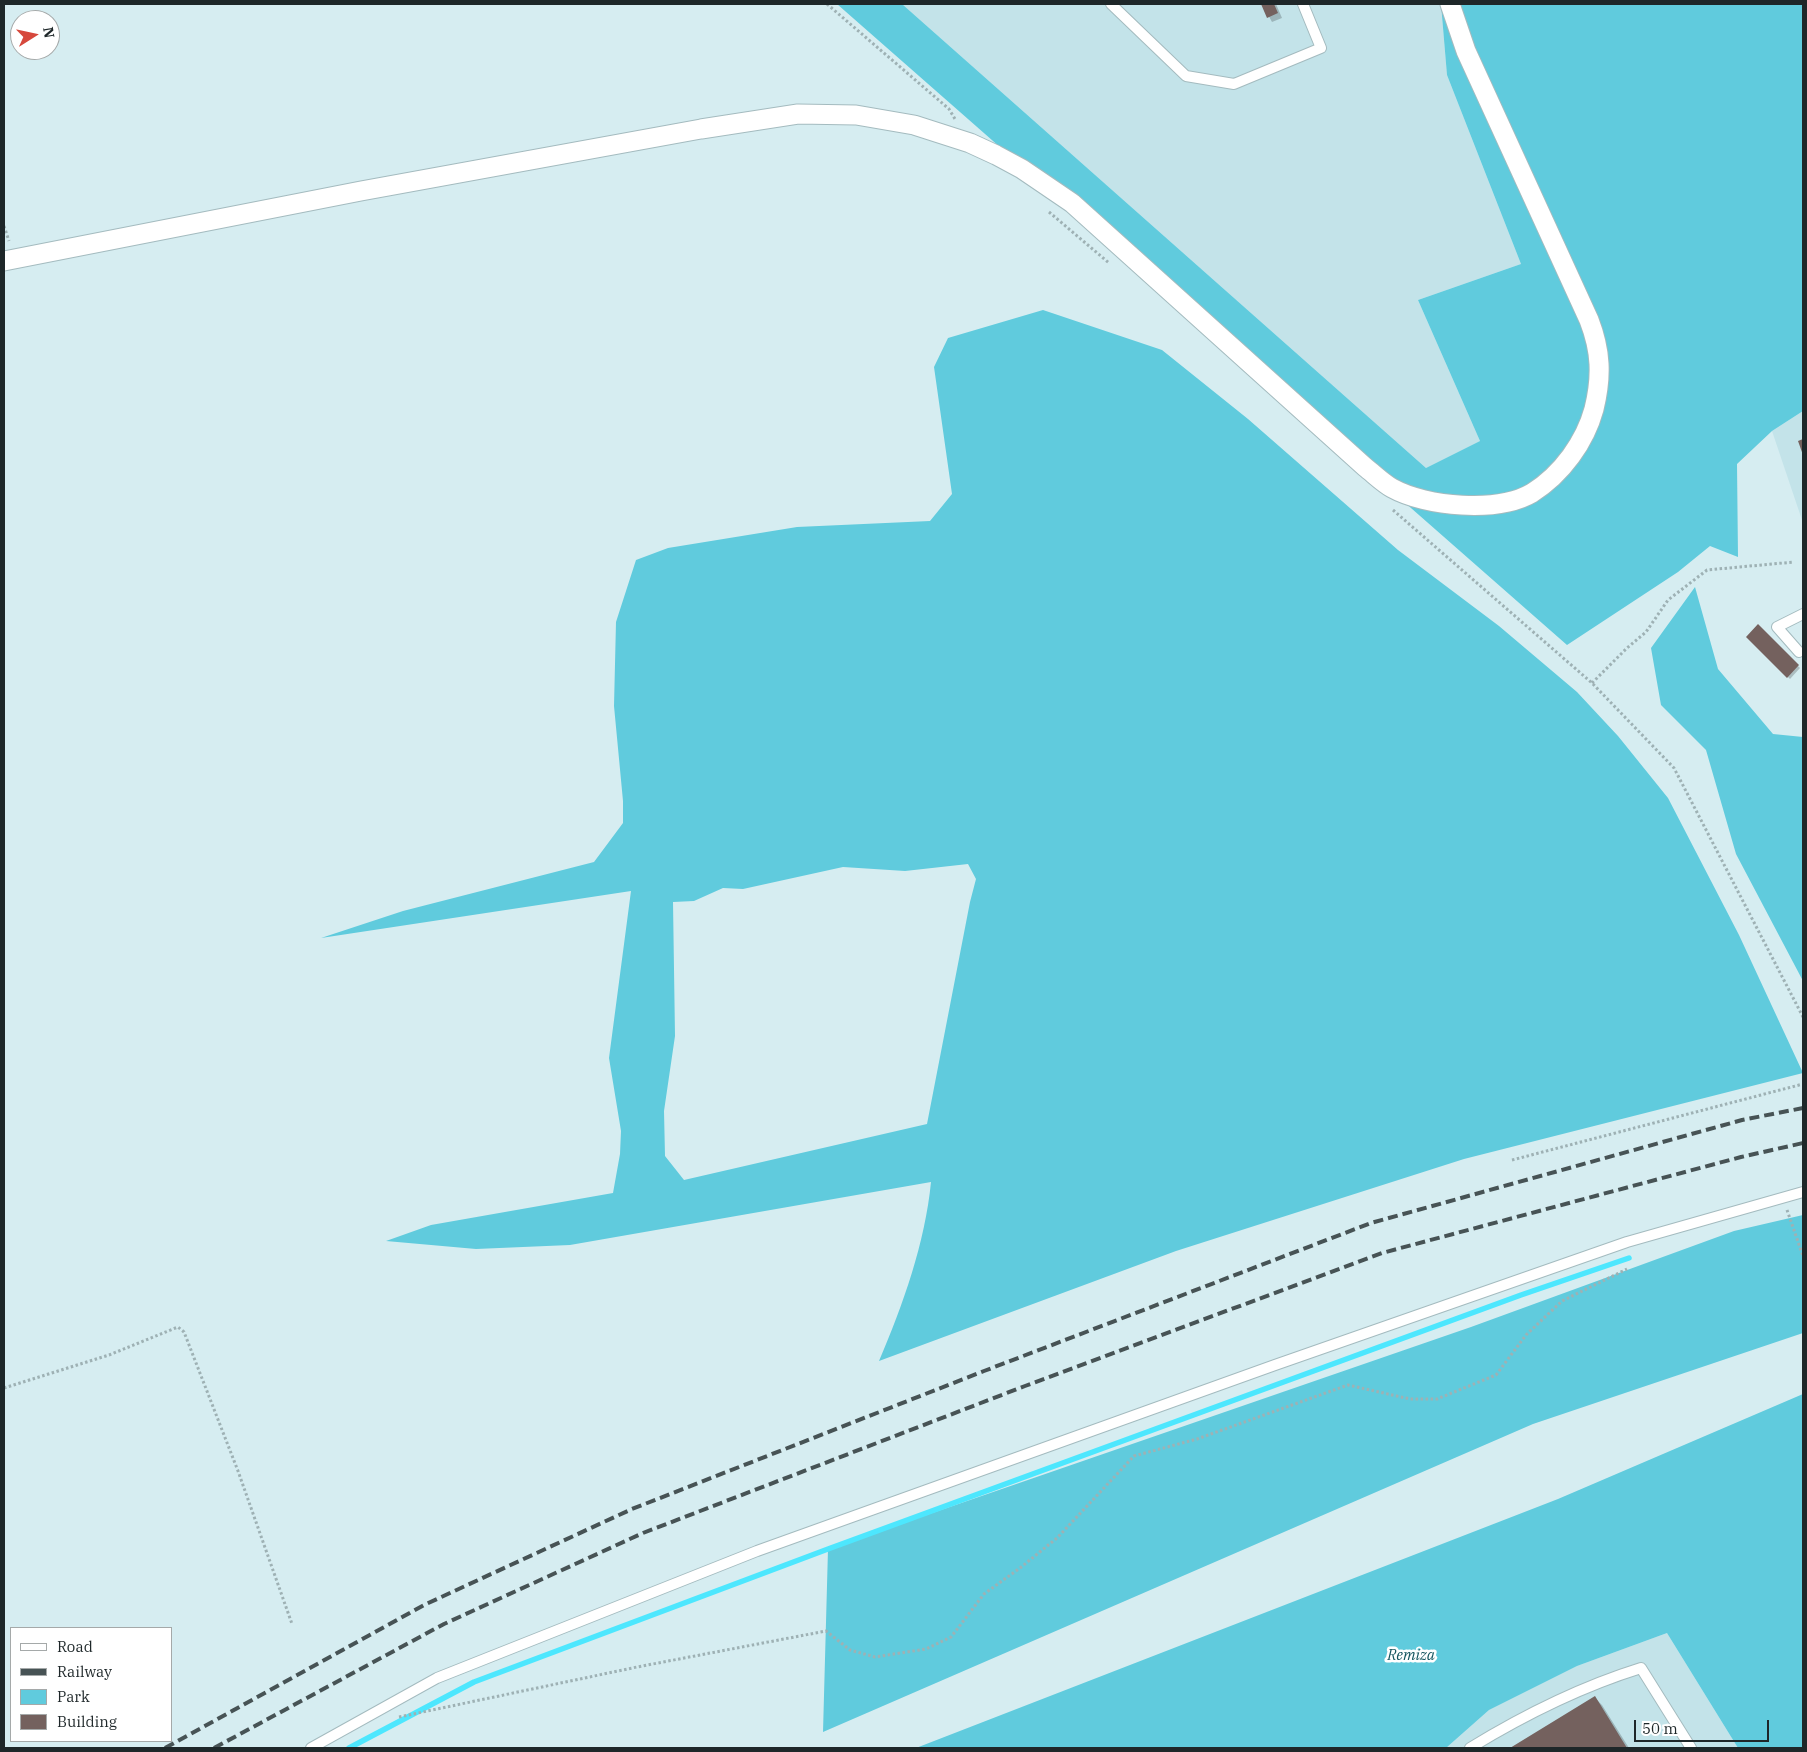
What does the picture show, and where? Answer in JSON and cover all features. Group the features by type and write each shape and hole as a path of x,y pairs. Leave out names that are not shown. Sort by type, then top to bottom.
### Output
{"street":[{"path":"4,261 701,128 798,114 856,115 904,123 970,143 1022,169 1072,203 1365,467 1392,488 1425,501 1453,506 1496,504 1531,493 1559,470 1581,442 1599,387 1601,363 1597,339 1466,51 1450,4"}],"lane":[{"path":"1111,4 1186,76 1234,84 1321,48 1303,4"},
{"path":"1799,652 1776,627 1803,614"},
{"path":"311,1748 437,1678 758,1551 1266,1368 1628,1242 1803,1192"},
{"path":"1470,1748 1514,1720 1604,1679 1641,1668 1691,1748"}],"path":[{"path":"827,4 949,109 970,143"},
{"path":"1044,207 1112,266"},
{"path":"1389,507 1592,683 1674,768 1803,1017"},
{"path":"1592,683 1646,632 1668,600 1707,570 1794,562"},
{"path":"1512,1160 1803,1084"},
{"path":"1783,1198 1803,1256"},
{"path":"394,1718 637,1667 826,1631 850,1650 875,1658 926,1649 951,1637 984,1594 1020,1568 1056,1538 1134,1456 1197,1439 1348,1385 1410,1399 1437,1398 1496,1375 1526,1334 1562,1301 1627,1269"},
{"path":"4,1388 109,1355 178,1328 184,1332 238,1471 292,1624"}],"shaded area":[{"path":"902,4 1441,4 1447,75 1521,264 1418,300 1480,441 1426,468"},
{"path":"1803,411 1803,523 1772,431"},
{"path":"1667,1633 1738,1748 1446,1748 1489,1710 1577,1666"}],"green space":[{"path":"837,4 902,4 1426,468 1480,441 1418,300 1521,264 1447,75 1441,4 1803,4 1803,411 1772,431 1737,464 1738,557 1710,546 1678,572 1567,645"},
{"path":"1043,310 1162,350 1248,419 1398,550 1499,626 1577,692 1618,736 1668,798 1739,935 1803,1073 1464,1159 1176,1251 879,1361 912,1273 924,1228 931,1182 570,1245 476,1249 386,1241 431,1225 613,1193 620,1154 621,1131 609,1058 631,891 321,938 403,911 594,862 623,823 623,801 614,706 616,622 636,560 668,548 797,527 930,521 952,494 934,367 948,338","holes":["968,864 976,879 927,1124 684,1180 665,1156 664,1111 675,1036 673,902 694,901 723,888 743,889 843,867 905,871"]},
{"path":"1695,587 1718,669 1773,734 1803,737 1803,981 1736,854 1706,750 1661,705 1651,648"},
{"path":"1803,1215 1803,1333 1533,1424 823,1732 828,1549 1471,1327 1734,1231"},
{"name":"Remiza","path":"1803,1394 1803,1748 1738,1748 1667,1633 1577,1666 1489,1710 1446,1748 916,1748 1558,1499"}],"building":[{"path":"1261,4 1274,4 1278,13 1267,18"},
{"path":"1803,439 1803,455 1798,441"},
{"path":"1758,624 1799,665 1787,678 1746,637"},
{"path":"1595,1696 1627,1748 1510,1748"}],"waterway":[{"path":"349,1748 474,1682 828,1549 1521,1295 1629,1258"}],"railway":[{"path":"165,1748 424,1605 632,1509 984,1371 1371,1223 1742,1120 1803,1108"},
{"path":"214,1748 444,1624 643,1533 1025,1386 1382,1253 1741,1157 1803,1143"}]}
